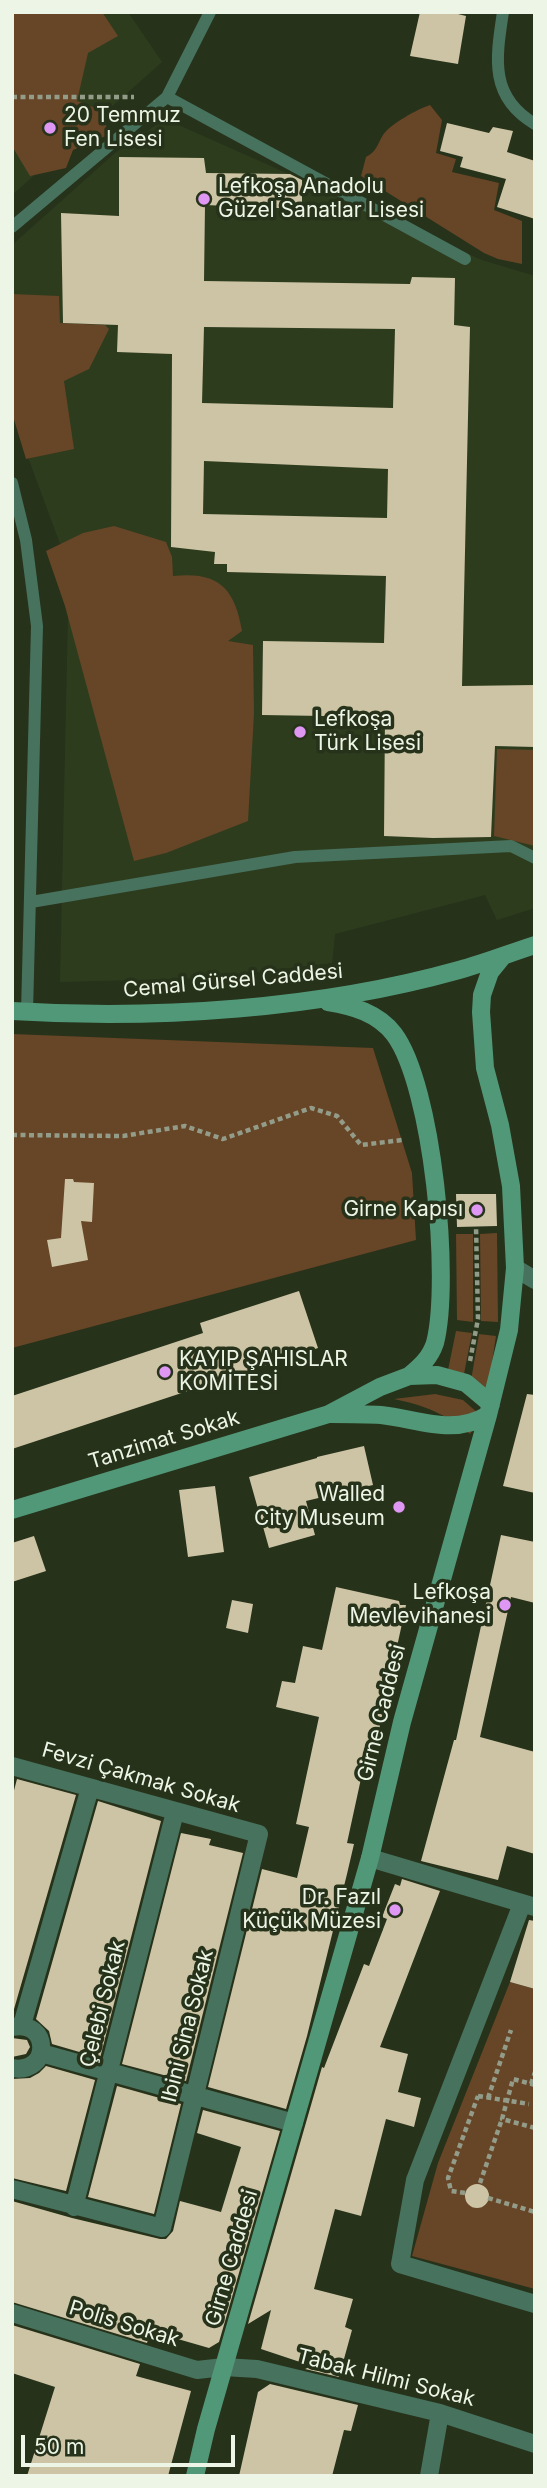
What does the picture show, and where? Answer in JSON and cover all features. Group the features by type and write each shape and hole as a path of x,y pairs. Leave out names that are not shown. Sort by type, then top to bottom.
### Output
{"street":[{"name":"Cemal Gürsel Caddesi","path":"20,1012 123,1013 204,1010 312,1000 417,981 461,970 535,945"},
{"name":"Girne Caddesi","path":"195,2476 370,1858 406,1709 490,1410 509,1330 515,1268 511,1186 481,1039 482,995 490,972 503,956"},
{"path":"312,1000 361,1009 392,1032 406,1055 423,1106 439,1229 440,1293 434,1344 427,1361 409,1376"},
{"path":"515,1268 535,1280"},
{"name":"Tanzimat Sokak","path":"12,1510 329,1414 380,1387 409,1376 437,1375 466,1383 490,1410 477,1422 458,1426 426,1424 379,1415 329,1414"},
{"name":"Fevzi Çakmak Sokak","path":"12,1766 259,1834"},
{"path":"13,2072 34,2064 41,2053 40,2038 36,2032 17,2026 90,1788"},
{"name":"Çelebi Sokak","path":"74,2207 175,1812"},
{"name":"Ibini Sina Sokak","path":"74,2207 162,2228 259,1834"},
{"path":"370,1858 528,1906 450,2089 415,2180 400,2264 535,2304"},
{"path":"41,2053 294,2123"},
{"path":"12,2189 74,2207"},
{"name":"Polis Sokak","path":"12,2314 197,2370 225,2367"},
{"name":"Tabak Hilmi Sokak","path":"225,2367 257,2369 440,2413 535,2444"},
{"path":"429,2476 440,2413"}],"lane":[{"path":"12,228 167,97 210,12"},
{"path":"503,12 497,62 503,90 520,115 535,124"},
{"path":"167,97 465,259"},
{"path":"12,483 26,540 37,626 31,902 20,1012"},
{"path":"31,902 295,857 511,846 535,858"}],"path":[{"path":"12,97 167,97"},
{"path":"12,1135 123,1136 185,1126 223,1139 311,1108 337,1116 361,1145 402,1140"},
{"path":"466,1383 478,1319 476,1226"},
{"path":"488,2098 511,2030"},
{"path":"480,2183 513,2079 533,2085 535,2072"},
{"path":"450,2089 529,2104"},
{"path":"466,2193 451,2191 448,2178 478,2096"},
{"path":"502,2119 535,2128"},
{"path":"488,2198 535,2212"}],"shaded area":[{"name":"20 Temmuz Fen Lisesi","path":"12,12 128,12 162,62 12,195"},
{"name":"20 Temmuz Fen Lisesi","path":"102,12 118,36 88,53 77,101 100,112 108,135 73,150 66,168 30,176 12,146 12,14"},
{"path":"430,105 442,120 436,153 456,159 452,172 499,183 494,210 522,221 522,264 484,253 361,176 366,157 375,150 383,135 405,117"},
{"name":"Lefkoşa Türk Lisesi","path":"165,119 482,260 535,276 535,908 497,920 485,895 335,934 332,963 209,978 60,982 69,568 12,414 12,245 115,153"},
{"path":"12,294 59,296 60,323 105,325 109,329 89,369 64,381 74,449 26,459 12,413"},
{"path":"114,526 166,542 172,557 173,576 202,576 222,586 235,604 242,631 228,641 253,645 254,713 248,821 166,853 134,861 65,606 46,551 83,533"},
{"path":"497,749 535,750 535,846 494,836"},
{"path":"12,1034 373,1048 412,1173 416,1240 12,1348"},
{"path":"497,1233 498,1322 481,1321 480,1234"},
{"path":"456,1234 473,1234 473,1322 457,1320"},
{"path":"456,1331 472,1333 462,1384 448,1370"},
{"path":"479,1334 496,1336 488,1389 470,1386"},
{"path":"435,1394 463,1400 479,1414 470,1434 434,1411 394,1399"},
{"path":"510,1982 535,1989 535,2289 412,2256 438,2163"}],"building":[{"path":"420,12 450,12 466,16 458,64 410,56"},
{"path":"447,123 489,133 493,127 513,131 507,152 535,161 535,219 497,207 506,179 460,167 463,157 440,151"},
{"path":"119,157 204,158 206,173 290,174 302,180 302,209 205,205 204,281 410,284 412,277 455,278 454,325 470,327 462,686 535,685 535,747 495,746 491,837 384,836 385,717 262,715 263,641 384,643 386,576 227,572 227,564 214,564 215,552 171,547 172,354 117,352 118,325 63,323 61,213 119,216","holes":["204,327 395,329 393,408 202,403","204,461 388,469 387,518 203,514"]},
{"path":"65,1179 94,1183 92,1222 81,1221 88,1260 52,1267 47,1240 61,1238"},
{"name":"Girne Kapısı","path":"456,1194 496,1194 497,1226 457,1227"},
{"name":"KAYIP ŞAHISLAR KOMİTESİ","path":"299,1291 318,1348 12,1449 12,1396 203,1333 200,1323"},
{"path":"527,1394 535,1395 535,1493 503,1486"},
{"path":"364,1446 373,1485 306,1501 315,1535 269,1548 249,1477"},
{"path":"215,1486 224,1552 188,1557 179,1490"},
{"path":"501,1535 535,1542 535,1603 511,1597 480,1737 535,1752 535,1854 507,1846 498,1880 421,1861 456,1740"},
{"path":"34,1536 46,1571 12,1582 12,1543"},
{"path":"336,1587 399,1601 400,1605 406,1605 379,1730 372,1728 347,1843 354,1844 347,1874 286,2109 208,2087 262,1869 297,1878 309,1827 296,1824 319,1717 276,1707 282,1681 295,1683 303,1646 322,1650"},
{"path":"232,1600 253,1604 248,1633 226,1628"},
{"path":"17,1779 76,1795 12,2016 12,1798"},
{"path":"98,1801 161,1821 100,2058 52,2044 49,2031 36,2019"},
{"path":"181,1833 211,1839 209,1845 243,1853 186,2081 122,2064"},
{"path":"402,1879 440,1891 380,2047 408,2054 398,2092 421,2098 414,2127 386,2119 361,2216 335,2209 314,2289 353,2299 345,2327 352,2330 339,2377 305,2369 312,2366 261,2349 271,2310 248,2324 322,2067 324,2068 364,1964 369,1966 387,1919 382,1917 395,1884 400,1886"},
{"path":"529,1920 535,1921 535,1989 510,1982"},
{"path":"12,2038 27,2040 30,2047 26,2054 12,2057"},
{"path":"46,2066 95,2080 66,2191 12,2178 12,2079 30,2078"},
{"path":"117,2086 181,2104 154,2214 88,2197"},
{"path":"203,2110 280,2131 219,2342 209,2348 150,2331 147,2343 12,2302 12,2201 160,2239 166,2239 173,2231 180,2201 221,2212 241,2147 197,2133"},
{"path":"477,2184 486,2187 489,2196 486,2205 477,2208 468,2205 465,2196 468,2187"},
{"path":"12,2325 140,2364 136,2376 191,2391 168,2476 27,2476 55,2387 12,2373"},
{"path":"270,2384 358,2405 351,2431 344,2430 332,2476 239,2476 258,2392"}],"place":[{"name":"20 Temmuz Fen Lisesi","path":"50,128"},
{"name":"Lefkoşa Anadolu Güzel Sanatlar Lisesi","path":"204,199"},
{"name":"Lefkoşa Türk Lisesi","path":"300,732"},
{"name":"Girne Kapısı","path":"477,1210"},
{"name":"KAYIP ŞAHISLAR KOMİTESİ","path":"165,1372"},
{"name":"Walled City Museum","path":"399,1507"},
{"name":"Lefkoşa Mevlevihanesi","path":"505,1605"},
{"name":"Dr. Fazıl Küçük Müzesi","path":"395,1910"}]}
